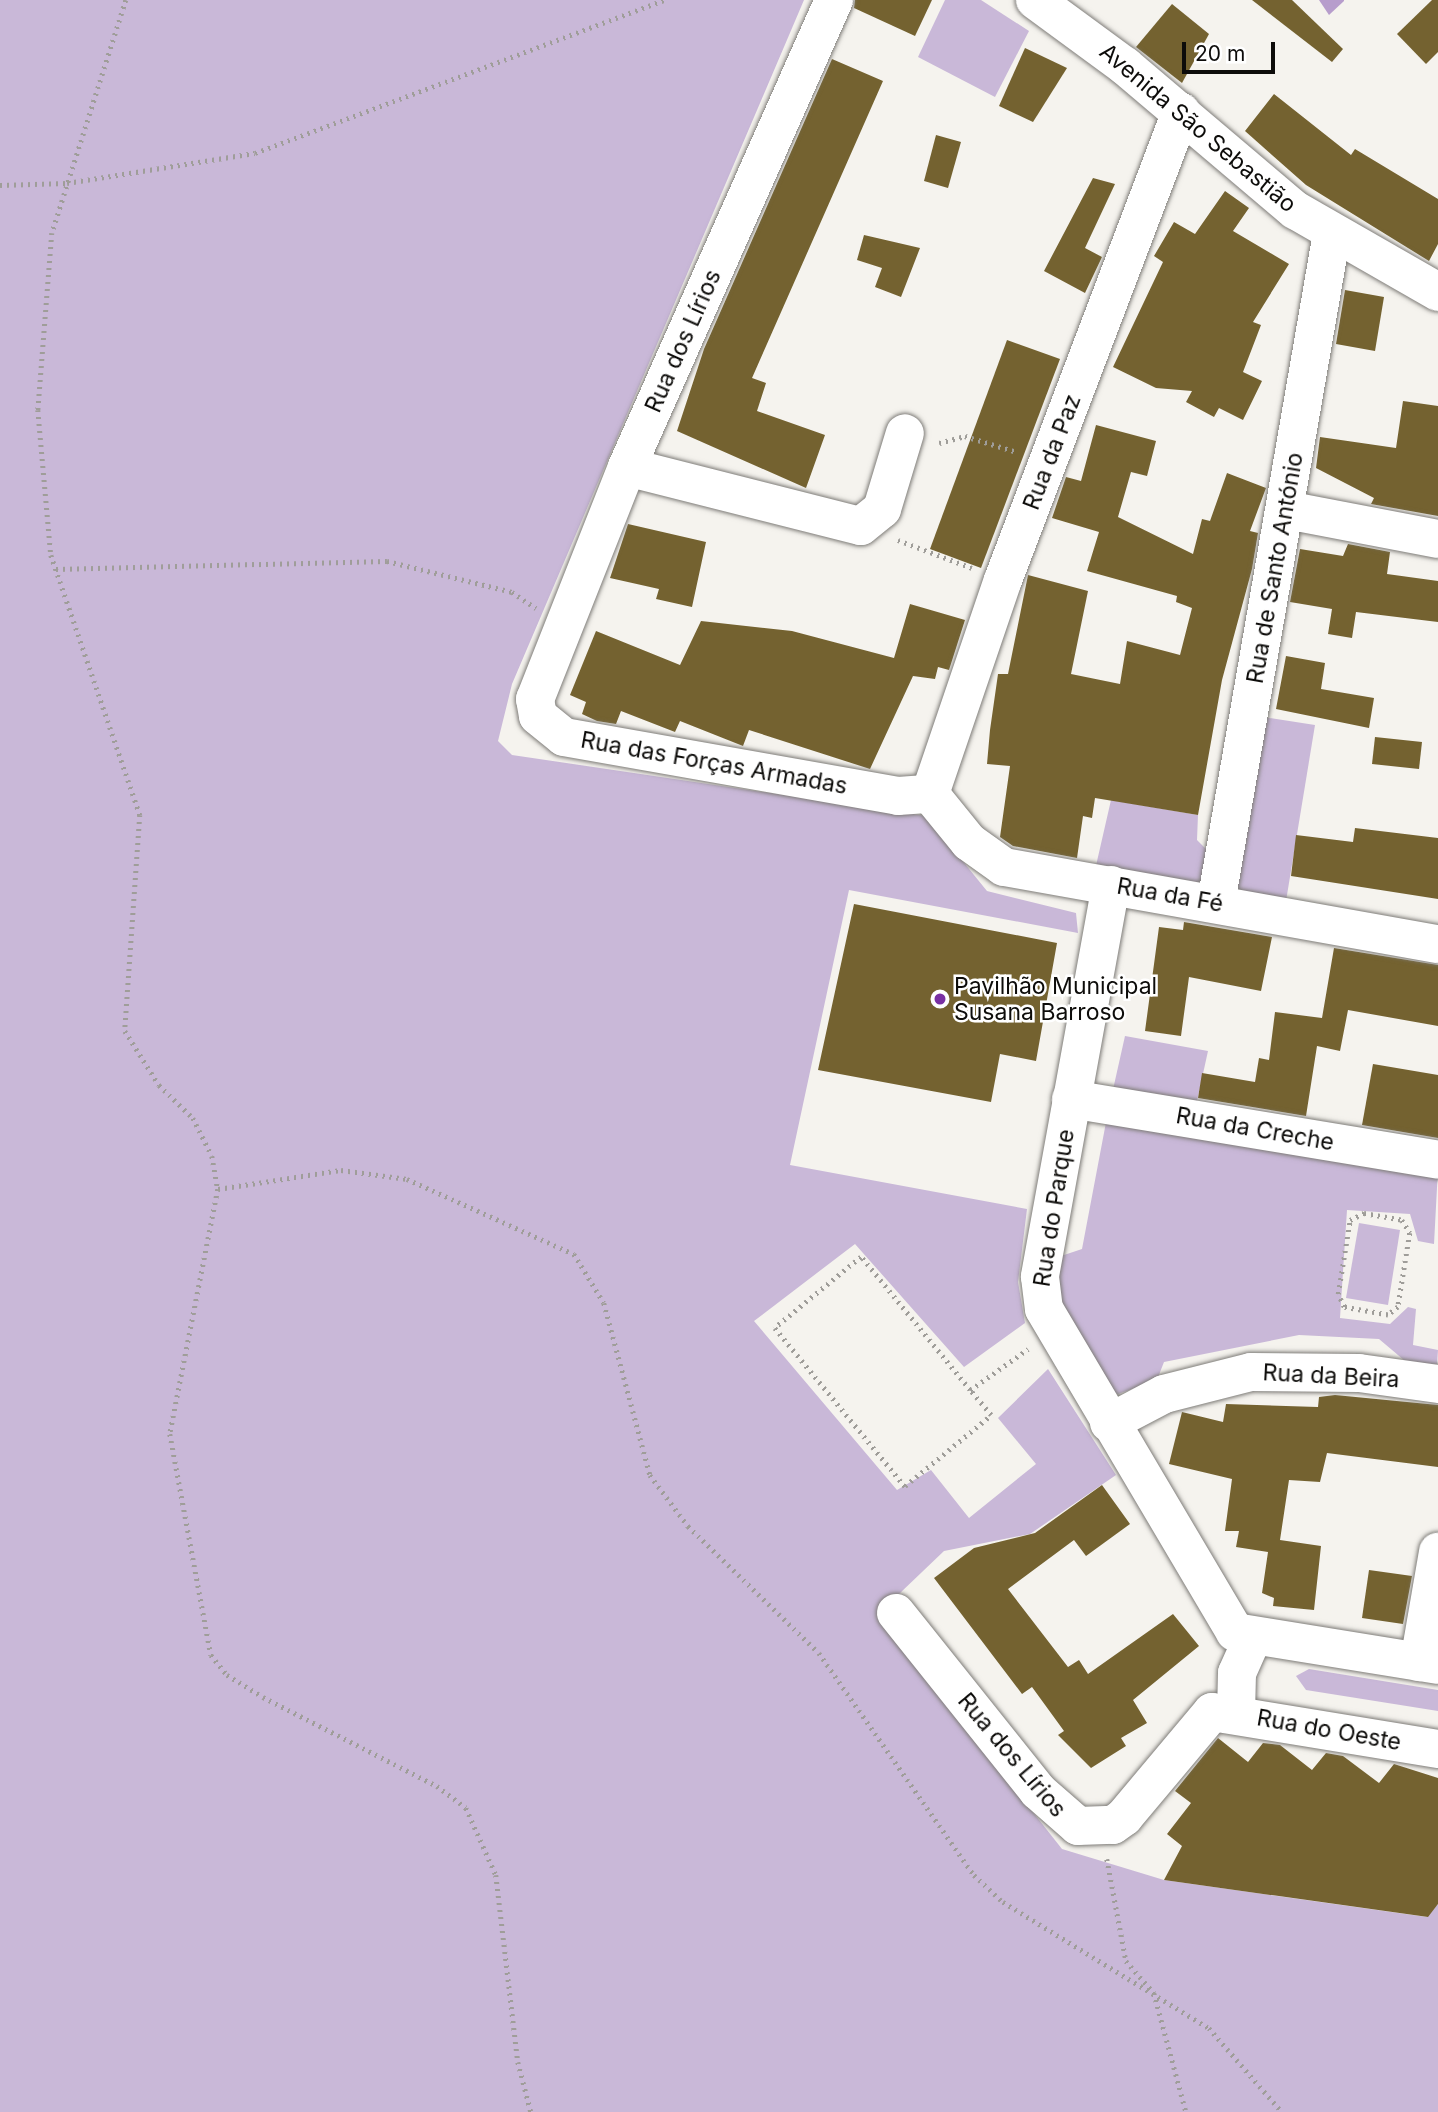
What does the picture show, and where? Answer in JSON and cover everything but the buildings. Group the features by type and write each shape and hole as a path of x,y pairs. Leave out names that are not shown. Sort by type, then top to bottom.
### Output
{"street":[{"name":"Rua dos Lírios","path":"537,683 627,467 834,0"},
{"name":"Avenida São Sebastião","path":"1035,0 1181,112 1255,180 1332,233 1438,292"},
{"name":"Rua da Paz","path":"930,794 1003,580 1181,112"},
{"name":"Rua de Santo António","path":"1216,903 1332,233"},
{"path":"627,467 861,526 882,509 905,433"},
{"path":"1286,510 1438,539"},
{"name":"Rua das Forças Armadas","path":"537,683 538,716 564,737 898,796 930,794"},
{"name":"Rua da Fé","path":"930,794 970,842 1004,867 1438,944"},
{"name":"Rua do Parque","path":"1111,885 1040,1285 1055,1331 1223,1617 1235,1632 1252,1637"},
{"name":"Rua da Creche","path":"1071,1099 1438,1160"},
{"name":"Rua da Beira","path":"1109,1423 1164,1394 1251,1372 1359,1373 1438,1384"},
{"path":"1252,1637 1429,1663 1438,1552"},
{"name":"Rua dos Lírios","path":"897,1612 1038,1791 1067,1820 1101,1827"},
{"name":"Rua do Oeste","path":"1252,1637 1237,1673 1236,1714 1438,1749"},
{"path":"1101,1827 1124,1817 1203,1716 1236,1714"}],"path":[{"path":"126,0 52,233 38,410 56,569 140,815 125,1031 159,1085 193,1118 212,1156 218,1189 170,1434 211,1655 227,1675 263,1697 437,1786 466,1808 496,1874 518,2062 531,2112"},
{"path":"0,185 67,183 255,153 664,0"},
{"path":"965,436 1047,462"},
{"path":"861,526 1003,580"},
{"path":"56,569 387,561 512,592 559,628"},
{"path":"218,1189 341,1170 407,1179 574,1254 604,1303 650,1475 688,1526 819,1653 974,1875 1003,1902 1209,2028 1282,2112"},
{"path":"1364,1213 1402,1220 1410,1233 1398,1307 1388,1315 1345,1307 1338,1294 1350,1220 1364,1213"},
{"path":"988,1418 905,1486 775,1328 861,1257 970,1390 992,1423"},
{"path":"970,1390 1055,1331"},
{"path":"1101,1827 1126,1961 1154,1993 1186,2112"}],"shaded area":[{"path":"0,0 804,0 512,684 498,741 512,755 926,816 987,891 1076,913 1078,933 849,890 790,1165 1027,1209 1018,1282 1025,1323 964,1367 855,1244 754,1321 897,1490 931,1470 969,1518 1036,1464 998,1418 1048,1369 1116,1475 1030,1534 944,1551 877,1615 1062,1849 1164,1880 1427,1917 1438,1904 1438,2112 0,2112"},
{"path":"945,0 981,0 1029,31 995,97 918,57"},
{"path":"1319,0 1344,0 1344,1 1329,15"},
{"path":"1263,717 1315,725 1286,901 1242,894 1233,882"},
{"path":"1111,800 1198,815 1197,840 1207,850 1203,882 1192,888 1095,870"},
{"path":"1125,1036 1208,1051 1195,1110 1112,1094"},
{"path":"1107,1117 1438,1169 1434,1244 1418,1241 1410,1214 1347,1210 1340,1318 1390,1324 1408,1307 1416,1309 1413,1345 1438,1350 1437,1364 1411,1366 1379,1339 1299,1335 1164,1362 1157,1380 1118,1394 1107,1390 1055,1299 1055,1258 1082,1249"},
{"path":"1359,1223 1400,1230 1388,1305 1346,1298"},
{"path":"1309,1669 1438,1690 1438,1711 1306,1690 1296,1676"}],"place":[{"name":"Pavilhão Municipal Susana Barroso","path":"940,999"}]}
